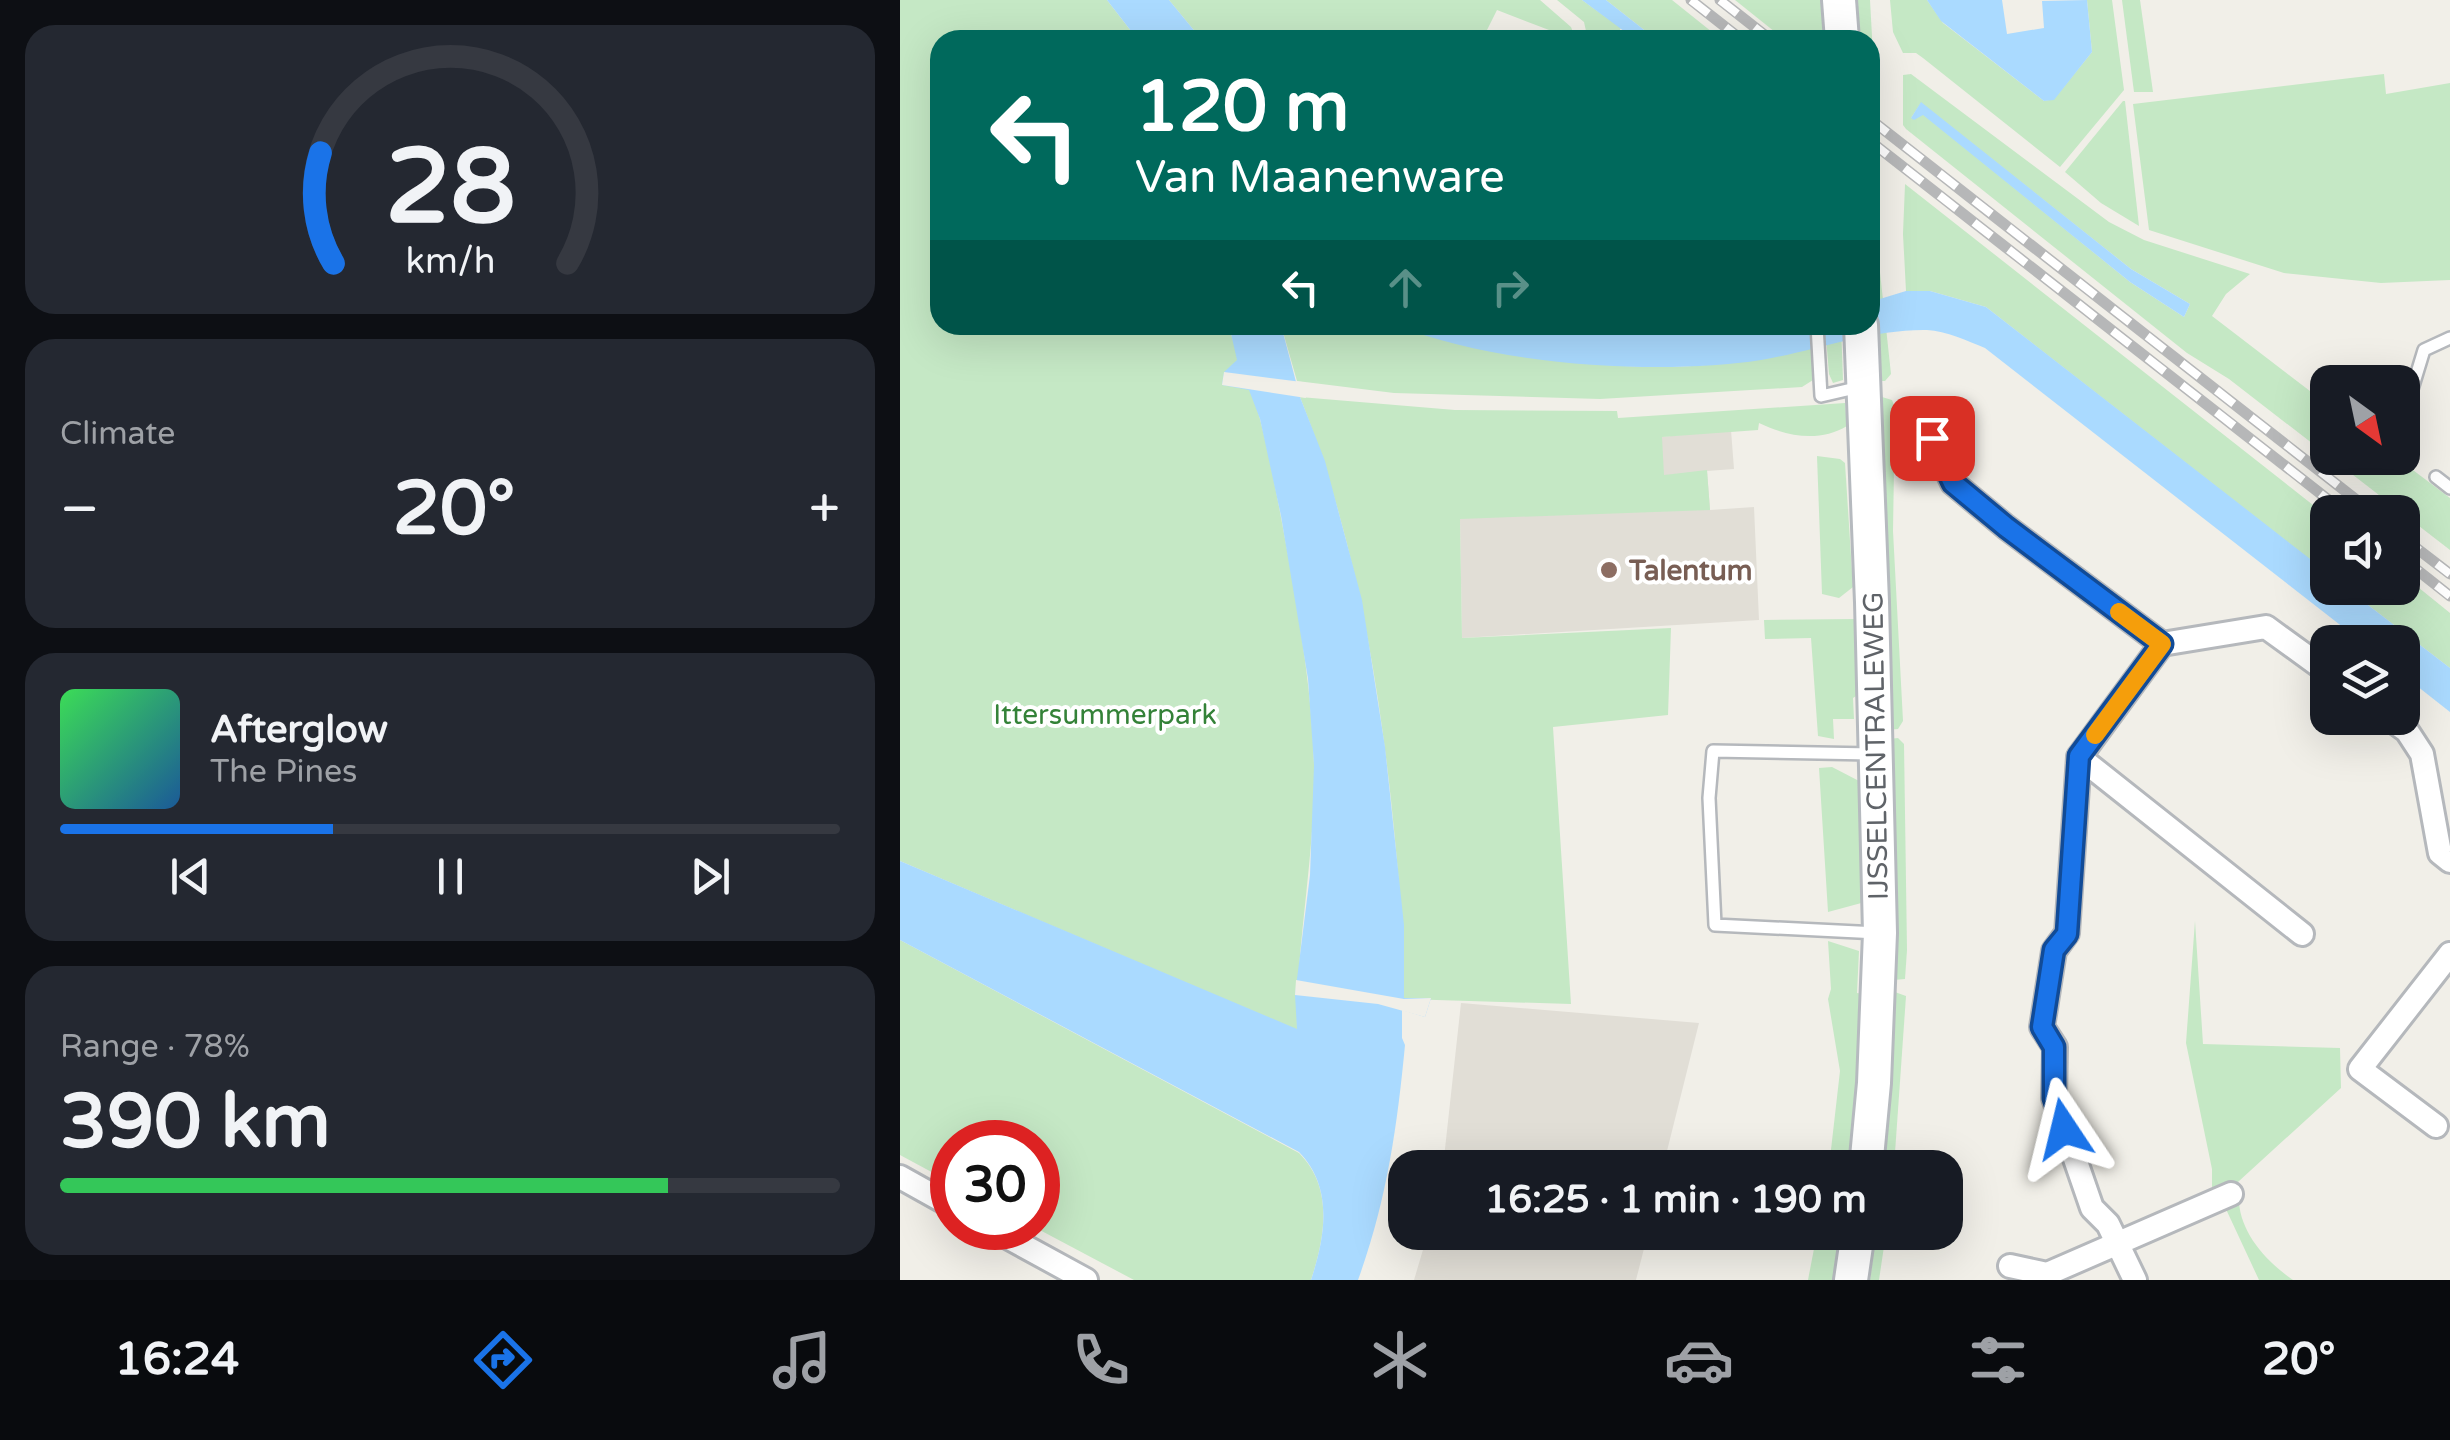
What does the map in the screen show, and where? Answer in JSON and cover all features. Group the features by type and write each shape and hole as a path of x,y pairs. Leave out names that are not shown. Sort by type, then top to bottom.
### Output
{"street":[{"path":"1839,0 1841,30"},
{"name":"IJSSELCENTRALEWEG","path":"1862,338 1880,933 1868,1150"},
{"path":"1932,438 1953,483 2162,644"},
{"path":"2136,1280 2108,1224 2092,1208 2054,1098 2054,1047 2042,1027 2054,950 2067,934 2079,756 2162,644 2266,627 2310,659"},
{"path":"2410,735 2422,754 2440,852 2450,861"},
{"path":"2079,756 2302,934"},
{"path":"2436,1126 2360,1070 2450,954"},
{"path":"900,1177 930,1194"},
{"path":"2010,1266 2047,1274 2231,1194"},
{"path":"1031,1250 1086,1280"},
{"path":"1851,1280 1855,1250"}],"lane":[{"path":"1818,335 1821,396 1864,386"},
{"path":"2420,366 2424,350 2450,338"},
{"path":"2436,477 2450,488"},
{"path":"1876,754 1713,751 1709,798 1714,925 1880,933"}],"shaded area":[{"name":"Talentum","path":"1731,430 1734,469 1707,471 1710,510 1754,507 1759,620 1462,638 1460,519 1661,437"},
{"path":"1461,1003 1699,1023 1667,1150 1445,1150"},
{"path":"1423,1250 1644,1250 1636,1280 1414,1280"}],"green space":[{"name":"Ittersummerpark","path":"900,0 1107,0 1130,30 930,30 930,335 1232,335 1260,419 1272,471 1298,611 1311,713 1314,797 1297,1030 900,861"},
{"path":"1169,0 1540,0 1572,30 1549,30 1497,10 1487,30 1194,30"},
{"path":"1557,0 1582,0 1621,28 1586,30 1584,22"},
{"path":"1606,0 1672,0 1710,30 1644,30"},
{"path":"1735,0 1823,0 1824,30 1772,30"},
{"path":"1855,0 1870,0 1872,30 1856,30"},
{"path":"1890,0 1927,0 1943,23 2044,101 2054,99 2092,52 2087,0 2112,0 2124,90 2060,167 1923,58 1916,53 1903,53 1893,32"},
{"path":"2122,0 2140,0 2153,92 2134,92"},
{"path":"1911,74 2109,222 2144,240 2250,274 2226,294 2212,316 2310,391 2310,442 2229,379 2187,353 1903,125 1903,75","holes":["1921,103 2131,269 2190,304 2184,317 2130,282 1923,114 1911,118"]},
{"path":"2384,74 2386,94 2450,83 2450,280 2381,283 2284,273 2149,230 2133,104"},
{"path":"2123,101 2139,226 2101,203 2065,172"},
{"path":"1905,184 2310,503 2310,560 1986,307 1930,291 1906,291"},
{"path":"1880,272 1891,374 1880,381 1876,335 1880,335"},
{"path":"1284,335 1430,335 1545,359 1673,367 1716,364 1800,349 1807,335 1813,335 1815,361 1813,380 1802,387 1600,399 1394,393 1297,381"},
{"path":"1826,335 1841,335 1843,380 1833,383"},
{"path":"1300,397 1455,410 1617,411 1618,418 1845,403 1847,426 1825,435 1791,434 1759,423 1758,430 1662,437 1664,475 1707,470 1710,510 1460,519 1462,638 1671,628 1668,715 1553,727 1571,1004 1404,999 1394,825 1369,646 1334,495"},
{"path":"1882,397 1892,400 1895,408 1893,531 1903,721 1898,729 1887,730 1882,536"},
{"path":"1817,456 1845,463 1853,587 1839,598 1822,594"},
{"path":"2353,475 2420,475 2450,498 2450,550 2420,527 2420,495 2379,495"},
{"path":"2420,589 2450,613 2450,668 2420,645 2420,625 2394,625 2368,605 2420,605"},
{"path":"1857,619 1859,694 1853,698 1854,719 1833,719 1834,739 1818,736 1811,638 1765,639 1764,620"},
{"path":"1898,738 1904,744 1907,950 1905,979 1893,980 1889,739"},
{"path":"1832,767 1861,782 1865,902 1828,912 1819,768"},
{"path":"2195,921 2203,1044 2340,1048 2341,1088 2227,1192 2212,1197 2212,1169 2186,1043"},
{"path":"900,940 1299,1153 1318,1182 1322,1197 1320,1247 1311,1280 1134,1280 1060,1241 1060,1120 930,1120 930,1171 900,1155"},
{"path":"1828,941 1859,951 1857,993 1865,994 1853,1150 1831,1150 1840,1071 1828,999"},
{"path":"1892,991 1906,996 1895,1150 1883,1150"},
{"path":"2239,1202 2250,1236 2274,1265 2293,1280 2259,1280 2225,1207"},
{"path":"1814,1250 1841,1250 1837,1280 1808,1280"},
{"path":"1874,1250 1883,1250 1879,1280 1870,1280"}],"water":[{"path":"1107,0 1169,0 1194,30 1130,30"},
{"path":"1582,0 1606,0 1644,30 1622,30"},
{"path":"1927,0 2002,0 2007,34 2044,28 2042,1 2087,0 2092,52 2054,100 2044,101 1941,21"},
{"path":"1921,102 2131,269 2190,304 2184,317 2130,282 1923,115 1911,118"},
{"path":"1906,291 1930,291 1986,307 2310,559 2310,601 1985,348 1934,331 1880,335 1880,299"},
{"path":"1231,335 1284,335 1300,397 1325,461 1362,600 1385,747 1404,925 1404,998 1431,998 1425,1017 1402,1010 1405,1045 1394,1135 1391,1150 1388,1150 1384,1192 1358,1280 1311,1280 1323,1230 1322,1197 1318,1181 1299,1152 900,940 900,861 1297,1029 1295,995 1310,875 1314,765 1308,679 1281,516 1260,419 1249,390 1222,385 1224,372 1237,360"},
{"path":"1425,335 1878,335 1761,360 1675,367 1577,364 1480,350"},
{"path":"2315,605 2368,605 2394,625 2340,625"},
{"path":"2420,645 2450,668 2450,712 2420,688"}],"pier":[{"path":"1224,372 1302,382 1306,398 1222,385"},
{"path":"1296,980 1404,999 1431,998 1425,1017 1378,1004 1295,995"}],"railway":[{"path":"1691,0 1729,30"},
{"path":"1720,0 1758,30"},
{"path":"1880,127 2350,495"},
{"path":"1880,149 2322,495"},
{"path":"2420,551 2450,574"},
{"path":"2420,572 2450,596"}],"slow traffic":[{"path":"2095,735 2162,644 2119,612"}],"place":[{"name":"Talentum","path":"1609,570"}],"route":[{"path":"1932,438 1953,483 2162,644 2079,756 2067,934 2054,950 2042,1027 2054,1047 2054,1098 2064,1129"}]}
